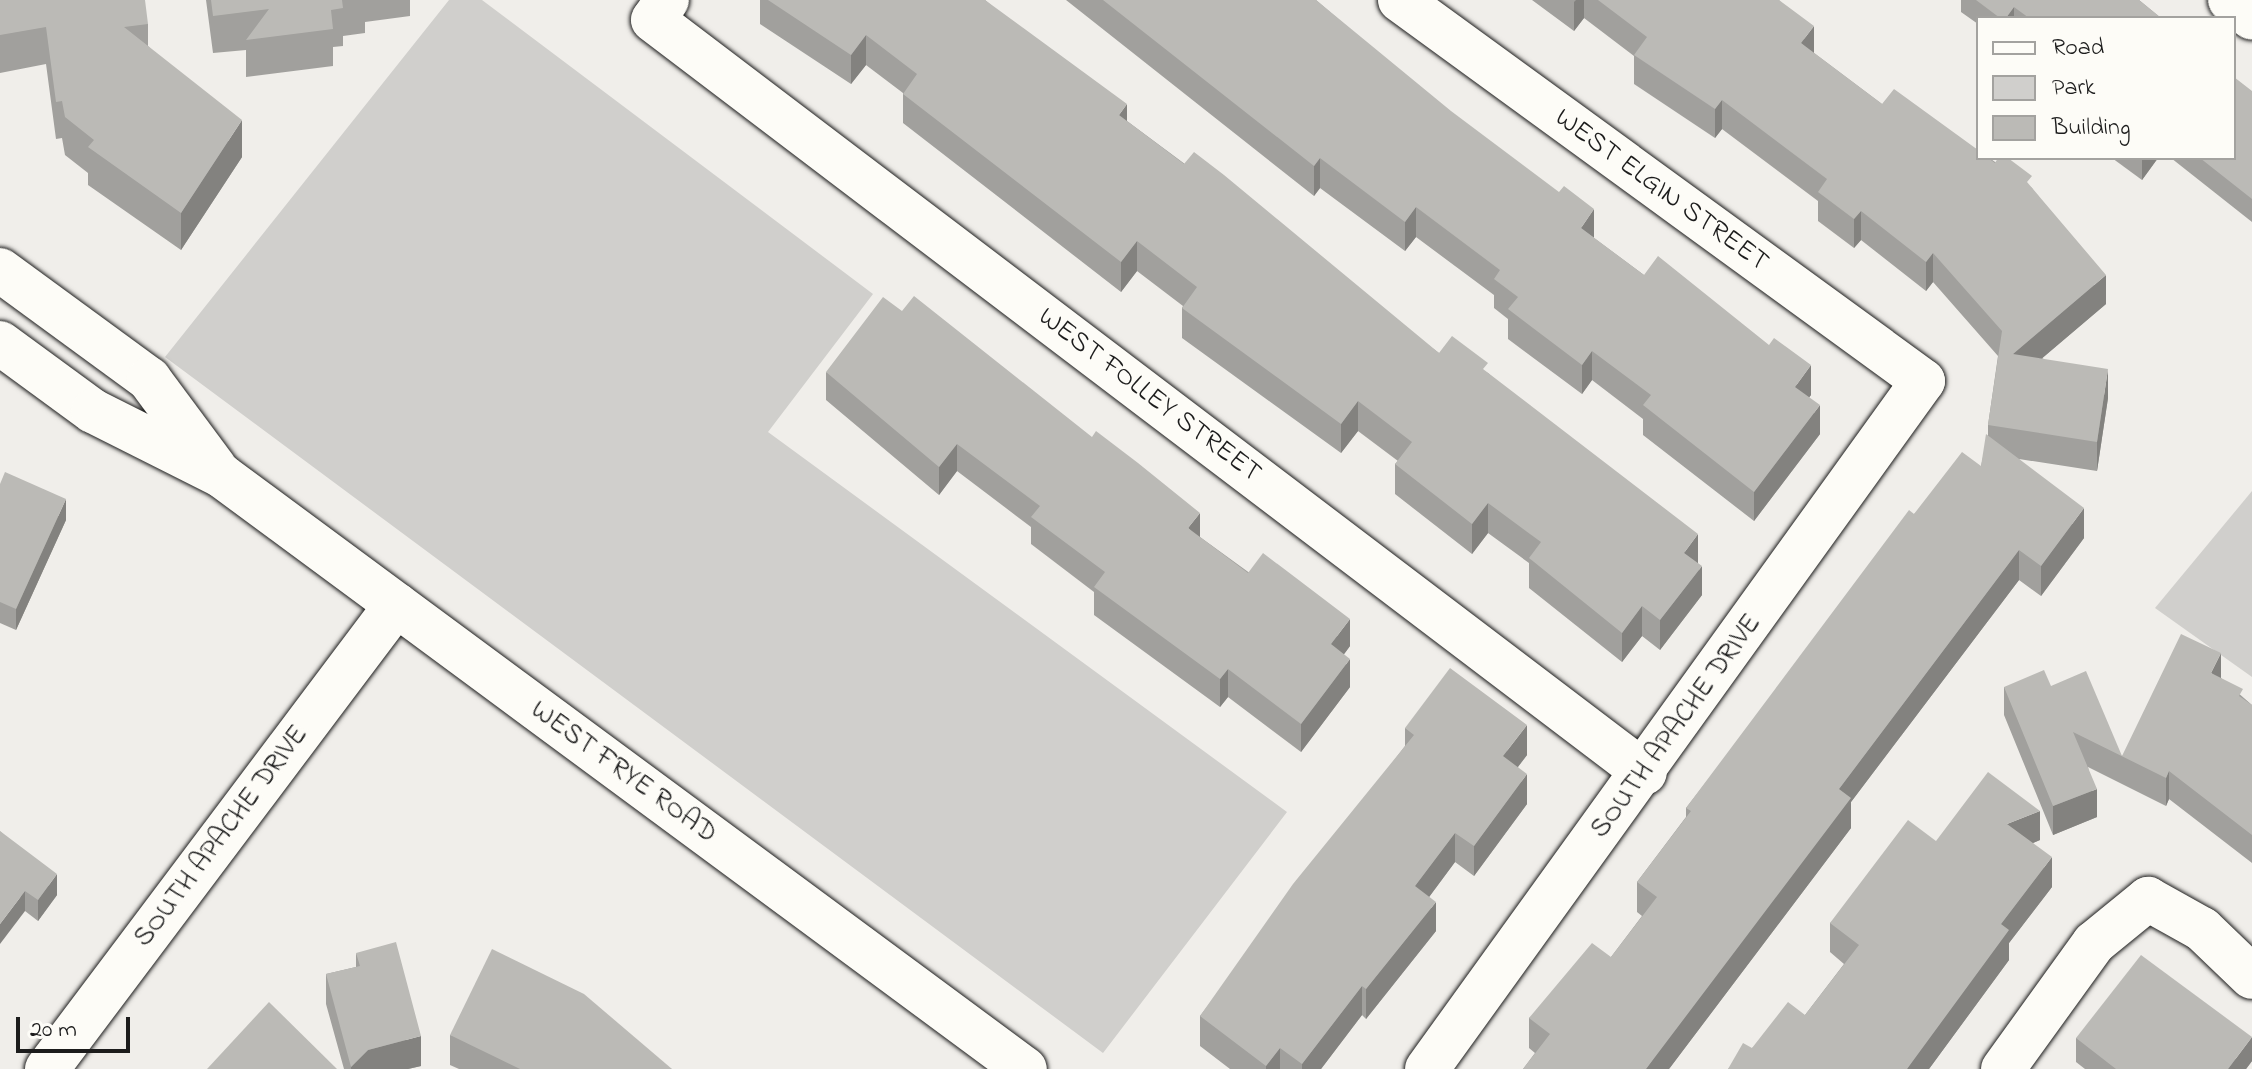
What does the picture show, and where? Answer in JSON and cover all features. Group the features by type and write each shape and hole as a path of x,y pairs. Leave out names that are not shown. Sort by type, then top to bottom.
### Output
{"street":[{"name":"WEST ELGIN STREET","path":"1400,0 1923,381"},
{"path":"2230,0 2252,18"},
{"name":"WEST FOLLEY STREET","path":"660,10 1645,773"},
{"name":"WEST FRYE ROAD","path":"0,270 149,379 222,476"},
{"name":"WEST FRYE ROAD","path":"0,343 93,411 222,476 1025,1069"},
{"name":"SOUTH APACHE DRIVE","path":"1427,1069 1645,773 1923,381"},
{"name":"SOUTH APACHE DRIVE","path":"47,1069 396,605"},
{"path":"2003,1069 2094,943 2148,899 2202,929 2252,977"}],"green space":[{"path":"449,0 482,0 873,294 768,432 1287,812 1103,1053 165,357"},
{"path":"2252,491 2252,677 2155,608"}],"building":[{"path":"0,0 145,0 148,24 124,27 242,120 181,213 88,147 94,140 65,117 62,101 56,102 46,27 0,35"},
{"path":"211,0 342,0 343,8 331,10 333,29 246,40 269,9 213,16"},
{"path":"768,0 985,0 1127,104 1119,115 1184,164 1194,152 1224,175 1439,353 1452,336 1488,363 1483,369 1698,534 1684,553 1702,566 1660,620 1642,606 1622,633 1529,558 1541,542 1488,503 1472,524 1395,464 1412,442 1358,401 1341,424 1182,308 1197,287 1137,241 1121,262 903,94 917,74 866,35 851,55"},
{"path":"1103,0 1316,0 1451,111 1559,192 1564,186 1594,209 1581,228 1644,275 1658,256 1769,345 1774,338 1811,365 1795,387 1820,405 1754,492 1643,405 1651,395 1592,351 1582,365 1508,309 1518,297 1494,279 1500,270 1416,207 1405,222 1320,158 1314,166"},
{"path":"1598,0 1779,0 1814,26 1801,43 1882,104 1894,89 1976,149 1976,160 1995,163 1997,160 2011,160 2032,176 2027,182 2106,275 2013,354 2108,369 2097,442 1988,425 2002,331 1933,253 1926,262 1861,211 1854,219 1818,192 1827,179 1722,100 1715,109 1634,55 1647,37"},
{"path":"1976,0 2139,0 2159,16 2026,16 2014,7 2007,16 1997,16"},
{"path":"2236,79 2252,91 2252,199 2203,160 2236,160"},
{"path":"914,296 1092,437 1096,431 1200,513 1188,528 1248,573 1263,553 1350,619 1331,644 1350,659 1301,724 1228,669 1220,679 1094,587 1105,572 1031,517 1040,506 957,444 939,467 826,372 883,297 902,311"},
{"path":"1986,434 2084,508 2041,566 2019,550 1839,789 1851,798 1646,1069 1523,1069 1550,1034 1529,1018 1592,943 1611,957 1657,897 1637,882 1691,811 1686,808 1909,510 1914,514 1962,452 1981,466"},
{"path":"5,472 66,499 16,609 0,602 0,484"},
{"path":"2181,634 2221,653 2211,673 2243,689 2239,696 2252,705 2252,835 2169,771 2166,778 2073,732 2097,789 2053,806 2004,687 2044,670 2051,686 2086,671 2122,756"},
{"path":"1450,668 1527,725 1503,756 1527,774 1474,846 1455,833 1415,886 1436,902 1366,989 1362,986 1302,1064 1280,1048 1266,1066 1200,1016 1293,884 1414,735 1405,728"},
{"path":"1988,772 2040,811 2007,824 2052,857 2001,924 2009,930 1907,1069 1728,1069 1743,1043 1752,1048 1788,1002 1805,1015 1859,945 1830,923 1908,820 1936,841"},
{"path":"0,831 57,874 38,900 25,891 0,924"},
{"path":"396,942 421,1036 368,1050 351,1067 326,974 360,966 356,953"},
{"path":"492,949 584,994 672,1069 520,1069 450,1035"},
{"path":"2141,955 2252,1037 2228,1069 2116,1069 2076,1038"},
{"path":"269,1002 337,1069 207,1069"}]}
